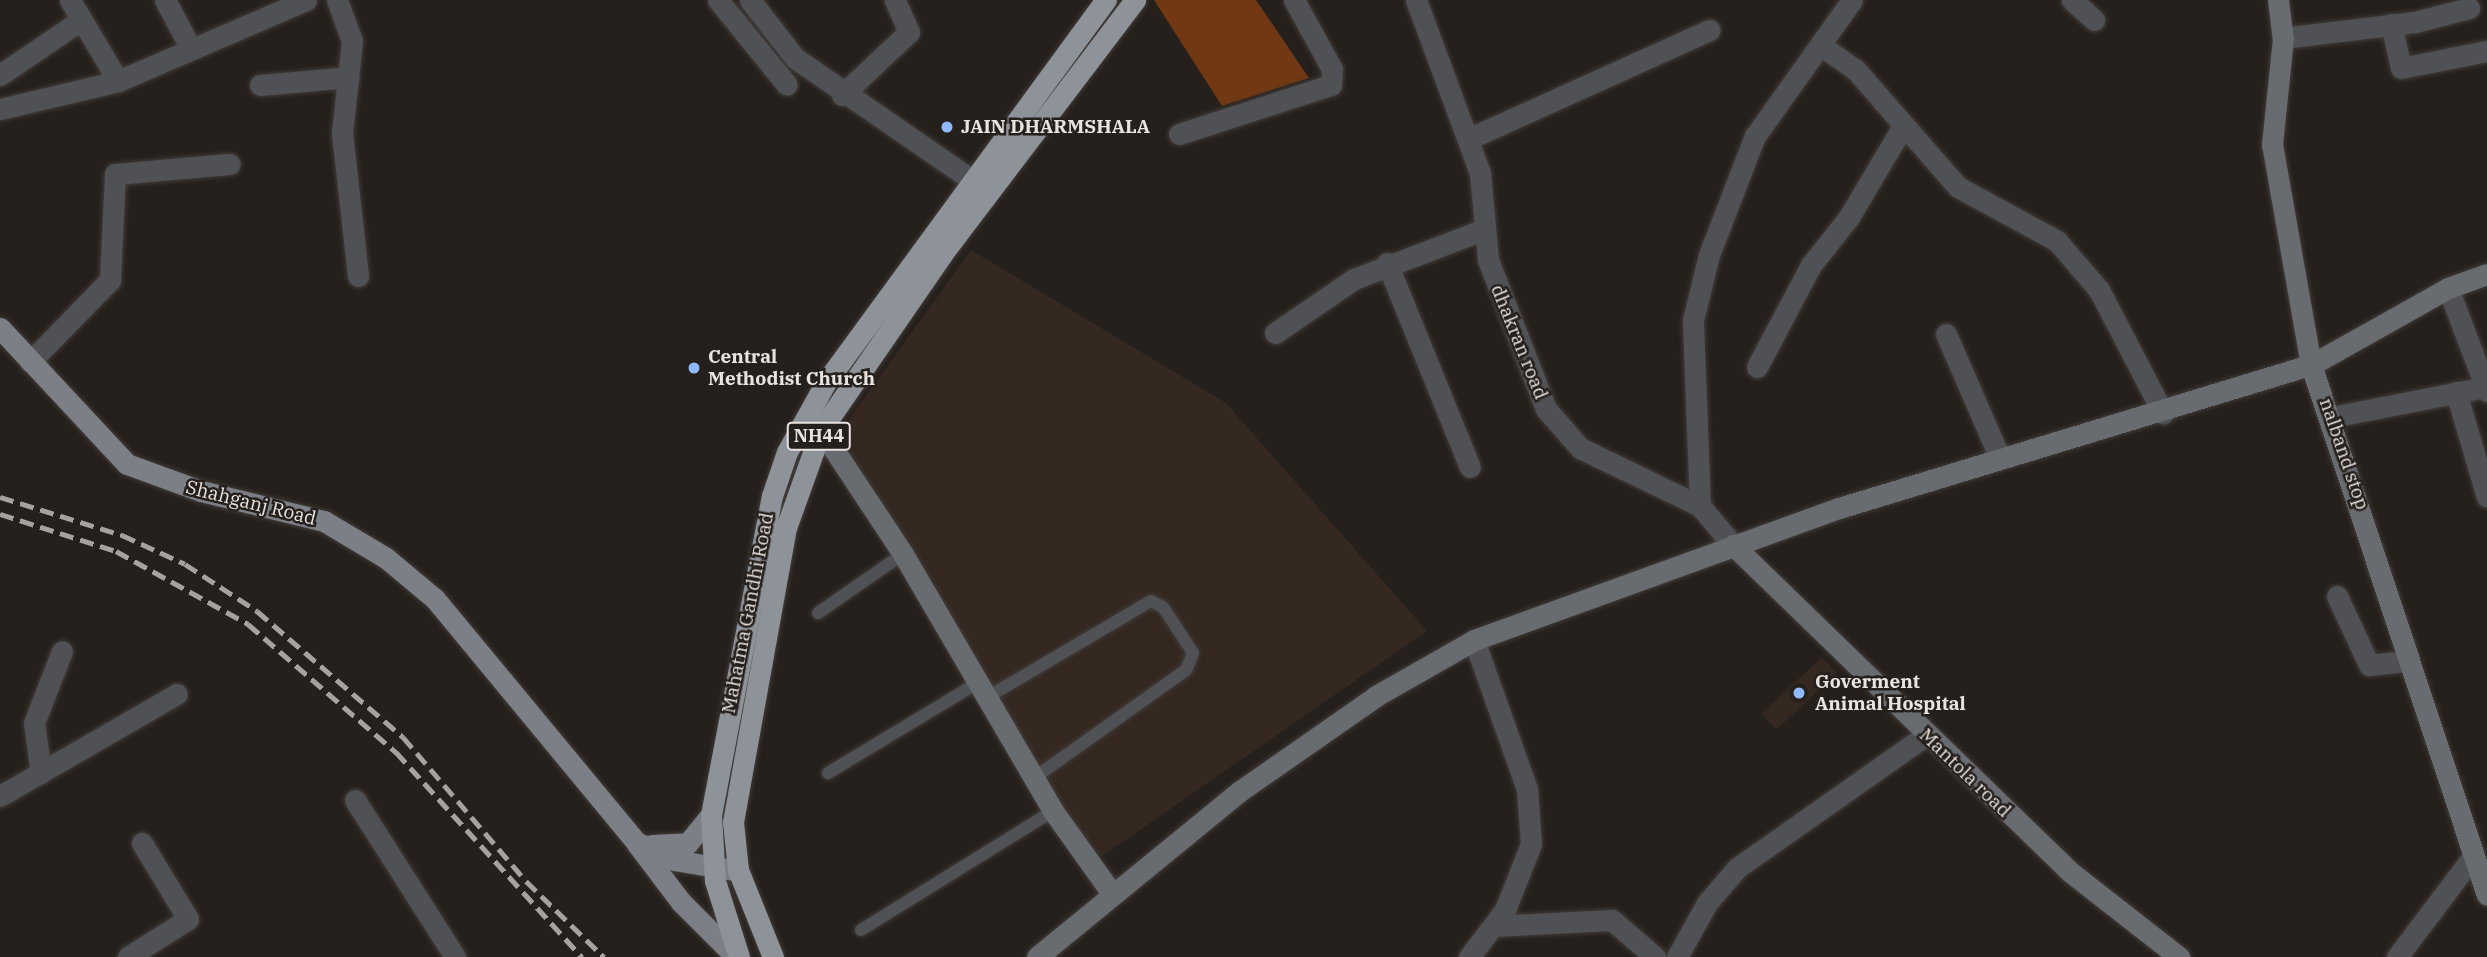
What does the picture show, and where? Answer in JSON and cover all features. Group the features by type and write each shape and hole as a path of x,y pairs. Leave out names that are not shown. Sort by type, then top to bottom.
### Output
{"highway":[{"name":"Mahatma Gandhi Road","path":"738,957 713,869 710,815 772,496 800,421 1106,0"},
{"name":"Mahatma Gandhi Road","path":"773,957 738,870 733,822 786,528 821,430 943,253 1135,0"}],"main road":[{"name":"Shahganj Road","path":"0,328 127,464 201,491 324,521 386,558 435,599 636,842 681,902 738,957"},
{"path":"636,842 688,843 710,815"},
{"path":"636,842 713,869 738,870"}],"street":[{"path":"70,0 118,81"},
{"path":"165,0 191,50"},
{"path":"0,109 118,81 191,50 277,5 306,0"},
{"path":"337,0 351,35 342,133 358,276"},
{"path":"718,0 787,85"},
{"path":"750,0 788,51 842,95 973,181"},
{"path":"842,95 909,32 895,0"},
{"path":"1179,134 1331,85 1332,69 1294,0"},
{"name":"dhakran road","path":"1416,0 1468,139 1485,201 1482,230 1511,327 1558,425 1587,452 1694,504"},
{"path":"1733,545 1694,504 1693,320 1698,292 1755,136 1823,47 1852,0"},
{"path":"2072,0 2094,20"},
{"name":"nalband stop","path":"2278,0 2283,38 2272,144 2311,365 2332,418 2472,858 2487,895"},
{"path":"2283,38 2391,24 2469,8"},
{"path":"0,75 81,20"},
{"path":"2391,24 2401,68 2487,51"},
{"path":"1468,139 1709,30"},
{"path":"1823,47 1855,69 1958,187 2036,225 2074,260 2099,290 2163,413"},
{"path":"260,85 349,77"},
{"path":"1758,367 1811,265 1849,217 1903,126"},
{"path":"30,362 110,280 115,174 230,164"},
{"path":"1275,333 1387,263 1482,230"},
{"path":"1387,263 1469,467"},
{"path":"1037,957 1111,892 1274,767 1376,696 1474,640 1733,545 2000,458 2163,413 2311,365 2448,288 2487,274"},
{"path":"2332,418 2456,392 2486,389 2448,288"},
{"path":"1946,334 2000,458"},
{"path":"2456,392 2487,497"},
{"path":"821,430 903,554 1053,811 1111,892"},
{"name":"Mantola road","path":"1733,545 1926,736 2096,895 2179,957"},
{"path":"2337,596 2369,665 2408,660"},
{"path":"1469,957 1493,926 1530,851 1529,799 1474,640"},
{"path":"41,774 34,723 62,651"},
{"path":"0,796 177,694"},
{"path":"1677,957 1707,903 1737,868 1926,736"},
{"path":"355,800 455,957"},
{"path":"128,957 188,919 142,843"},
{"path":"2397,957 2472,858"},
{"path":"1493,926 1612,920 1655,957"}],"lane":[{"path":"818,613 903,554"},
{"path":"828,773 1151,601 1163,607 1193,653 1186,670 1034,778"},
{"path":"861,930 1053,811"}],"shaded area":[{"path":"971,250 1226,403 1427,631 1085,868 837,436"},
{"name":"Goverment Animal Hospital","path":"1822,657 1837,673 1776,730 1761,714"}],"building":[{"path":"1154,0 1256,0 1309,78 1222,106"}],"railway":[{"path":"0,497 122,535 185,564 257,611 403,737 526,881 604,957"},
{"path":"0,514 116,551 248,624 396,752 582,957"}],"place":[{"name":"JAIN DHARMSHALA","path":"947,127"},
{"name":"Central Methodist Church","path":"694,368"},
{"name":"Goverment Animal Hospital","path":"1799,693"}]}
